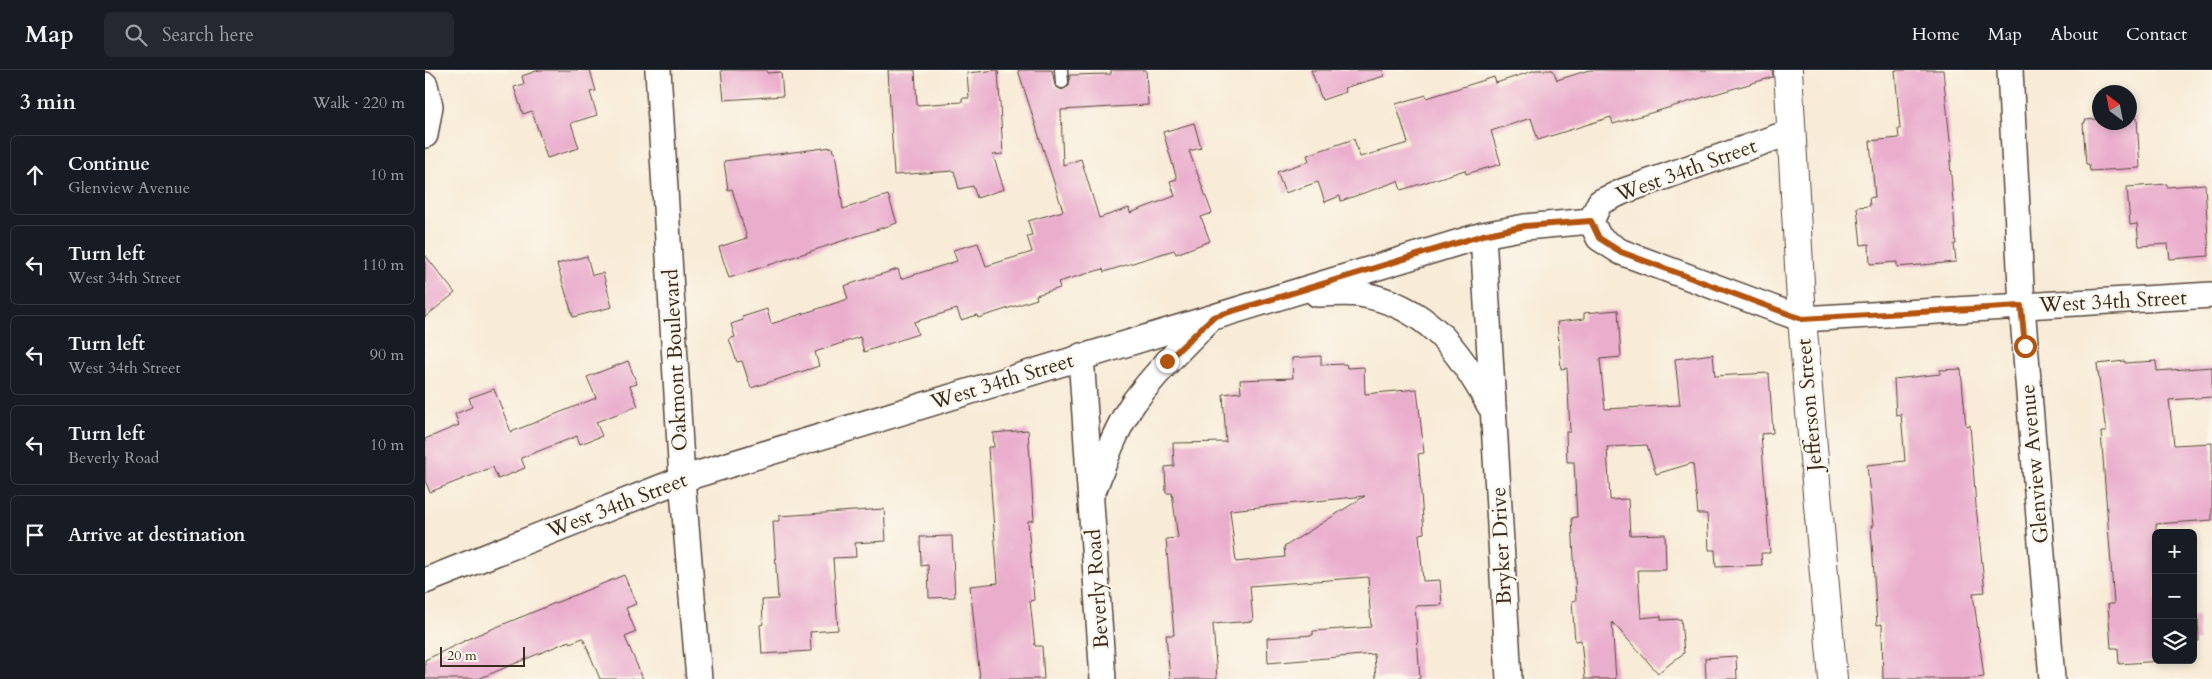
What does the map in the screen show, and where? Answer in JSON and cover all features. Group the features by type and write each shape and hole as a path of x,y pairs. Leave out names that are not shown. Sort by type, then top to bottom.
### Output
{"street":[{"name":"Oakmont Boulevard","path":"658,70 682,479 699,679"},
{"name":"Jefferson Street","path":"1788,70 1802,319 1833,679"},
{"name":"Glenview Avenue","path":"2010,70 2021,306 2052,679"},
{"path":"425,85 430,106 425,135"},
{"name":"West 34th Street","path":"1591,221 1600,202 1791,132"},
{"name":"West 34th Street","path":"425,580 682,479 1081,356 1483,235 1525,226 1591,221"},
{"name":"West 34th Street","path":"1591,221 1599,238 1621,252 1802,319 2212,295"},
{"name":"Bryker Drive","path":"1483,235 1509,679"},
{"name":"Bryker Drive","path":"1287,294 1358,293 1399,305 1437,329 1469,370 1493,412"},
{"name":"Beverly Road","path":"1091,498 1109,449 1133,404 1167,361 1213,317"},
{"name":"Beverly Road","path":"1081,356 1103,679"}],"building":[{"path":"539,70 590,70 596,91 590,92 597,115 571,123 579,148 547,158 532,111 523,114 514,87 524,84 522,76"},
{"path":"721,70 767,70 767,73 781,72 783,96 724,100"},
{"path":"888,70 915,70 917,105 962,102 962,98 969,98 967,73 998,70 1003,154 993,155 1004,189 977,198 973,186 959,189 954,171 894,175"},
{"path":"1018,70 1052,70 1055,86 1062,90 1069,86 1070,75 1111,74 1111,70 1146,70 1148,105 1061,110 1063,165 1081,159 1099,218 1129,208 1130,213 1175,196 1170,181 1177,179 1163,132 1194,123 1201,148 1189,151 1212,213 1201,217 1210,241 1176,254 1174,250 1104,272 1103,269 1058,282 1060,288 1036,295 1037,299 978,318 977,315 961,320 957,309 914,322 918,334 864,352 860,337 815,352 819,366 751,388 742,361 737,362 729,339 735,337 731,324 743,320 742,317 767,309 771,324 848,299 844,286 898,269 901,279 957,261 953,250 978,243 986,266 1032,252 1027,236 1032,235 1028,221 1063,211"},
{"path":"1311,70 1383,70 1384,76 1344,88 1346,92 1322,100"},
{"path":"1536,70 1553,70 1557,80 1589,70 1772,70 1773,77 1613,124 1611,117 1538,140 1531,118 1491,131 1501,164 1466,174 1465,170 1401,190 1398,181 1341,201 1340,196 1325,202 1318,182 1285,193 1277,172 1309,161 1307,155 1354,139 1360,157 1408,143 1396,104 1426,95 1427,98 1494,77 1496,83"},
{"path":"1895,70 1943,70 1952,161 1950,161 1956,262 1897,267 1897,262 1870,264 1869,244 1861,245 1857,207 1870,206 1869,198 1875,197 1870,141 1899,138 1898,129 1900,129"},
{"path":"2137,117 2140,168 2090,171 2089,164 2086,164 2083,123 2085,123 2085,120 2092,120 2092,130 2137,130"},
{"path":"832,147 833,152 835,152 843,209 888,195 897,223 729,278 719,247 747,238 732,189 728,190 724,161"},
{"path":"2167,184 2167,187 2205,184 2209,256 2170,259 2168,244 2139,246 2137,224 2130,225 2127,187"},
{"path":"425,255 455,293 425,317"},
{"path":"587,256 592,275 603,273 612,307 573,317 557,264"},
{"path":"1618,310 1621,357 1600,359 1605,409 1680,405 1675,359 1713,354 1715,376 1769,373 1773,433 1761,434 1770,553 1761,553 1762,565 1716,567 1715,550 1709,550 1707,514 1698,514 1693,463 1656,474 1647,445 1607,447 1610,500 1628,499 1630,535 1665,534 1666,570 1638,570 1641,618 1661,616 1661,620 1681,619 1684,653 1658,673 1612,622 1616,679 1585,679 1581,640 1575,641 1572,601 1576,600 1572,518 1577,517 1574,462 1567,462 1566,432 1570,432 1567,368 1561,369 1557,322 1584,319 1584,313"},
{"path":"1321,356 1321,365 1346,364 1347,368 1364,367 1365,394 1417,389 1424,453 1418,454 1424,533 1419,534 1423,581 1440,580 1442,605 1415,606 1420,679 1376,679 1374,654 1268,663 1267,638 1313,635 1313,631 1371,627 1368,577 1250,586 1253,621 1213,624 1217,679 1170,679 1166,635 1174,635 1166,539 1178,538 1172,493 1166,493 1165,467 1174,466 1173,443 1226,442 1223,394 1241,392 1240,380 1293,378 1292,358","holes":["1365,496 1284,547 1285,557 1236,562 1230,510"]},
{"path":"628,361 637,384 630,386 638,406 596,422 602,436 580,444 577,436 521,458 525,468 498,479 493,467 430,492 425,481 425,439 459,425 455,414 472,407 469,398 494,389 511,432 596,398 587,377"},
{"path":"2125,361 2125,363 2156,361 2157,371 2212,367 2212,397 2169,400 2174,445 2212,443 2212,520 2156,524 2156,529 2152,529 2152,662 2119,664 2118,648 2111,648 2108,604 2114,604 2101,432 2106,432 2097,364"},
{"path":"1961,369 1966,426 1970,425 1985,592 1973,593 1984,677 1964,679 1883,679 1882,624 1877,625 1871,526 1873,526 1867,465 1905,461 1901,414 1896,415 1894,379 1940,374 1940,370"},
{"path":"1028,430 1034,520 1028,521 1034,600 1030,601 1035,646 1042,646 1044,679 980,679 970,586 998,583 988,447 994,447 993,433"},
{"path":"884,509 886,541 855,543 856,557 833,558 838,630 810,632 811,651 762,654 760,625 763,624 762,600 778,599 773,521 779,521 779,516"},
{"path":"952,536 955,597 929,598 928,565 921,566 920,537"},
{"path":"624,575 636,604 626,608 636,632 625,637 643,679 600,679 583,638 570,643 569,641 478,679 425,679 425,660 477,635"},
{"path":"2197,616 2198,616 2199,641 2197,641"},
{"path":"1736,656 1737,679 1706,679 1705,658"}],"route":[{"path":"1167,361 1213,317 1483,235 1525,226 1591,221 1599,238 1621,252 1802,319 2021,306 2025,346"}]}
